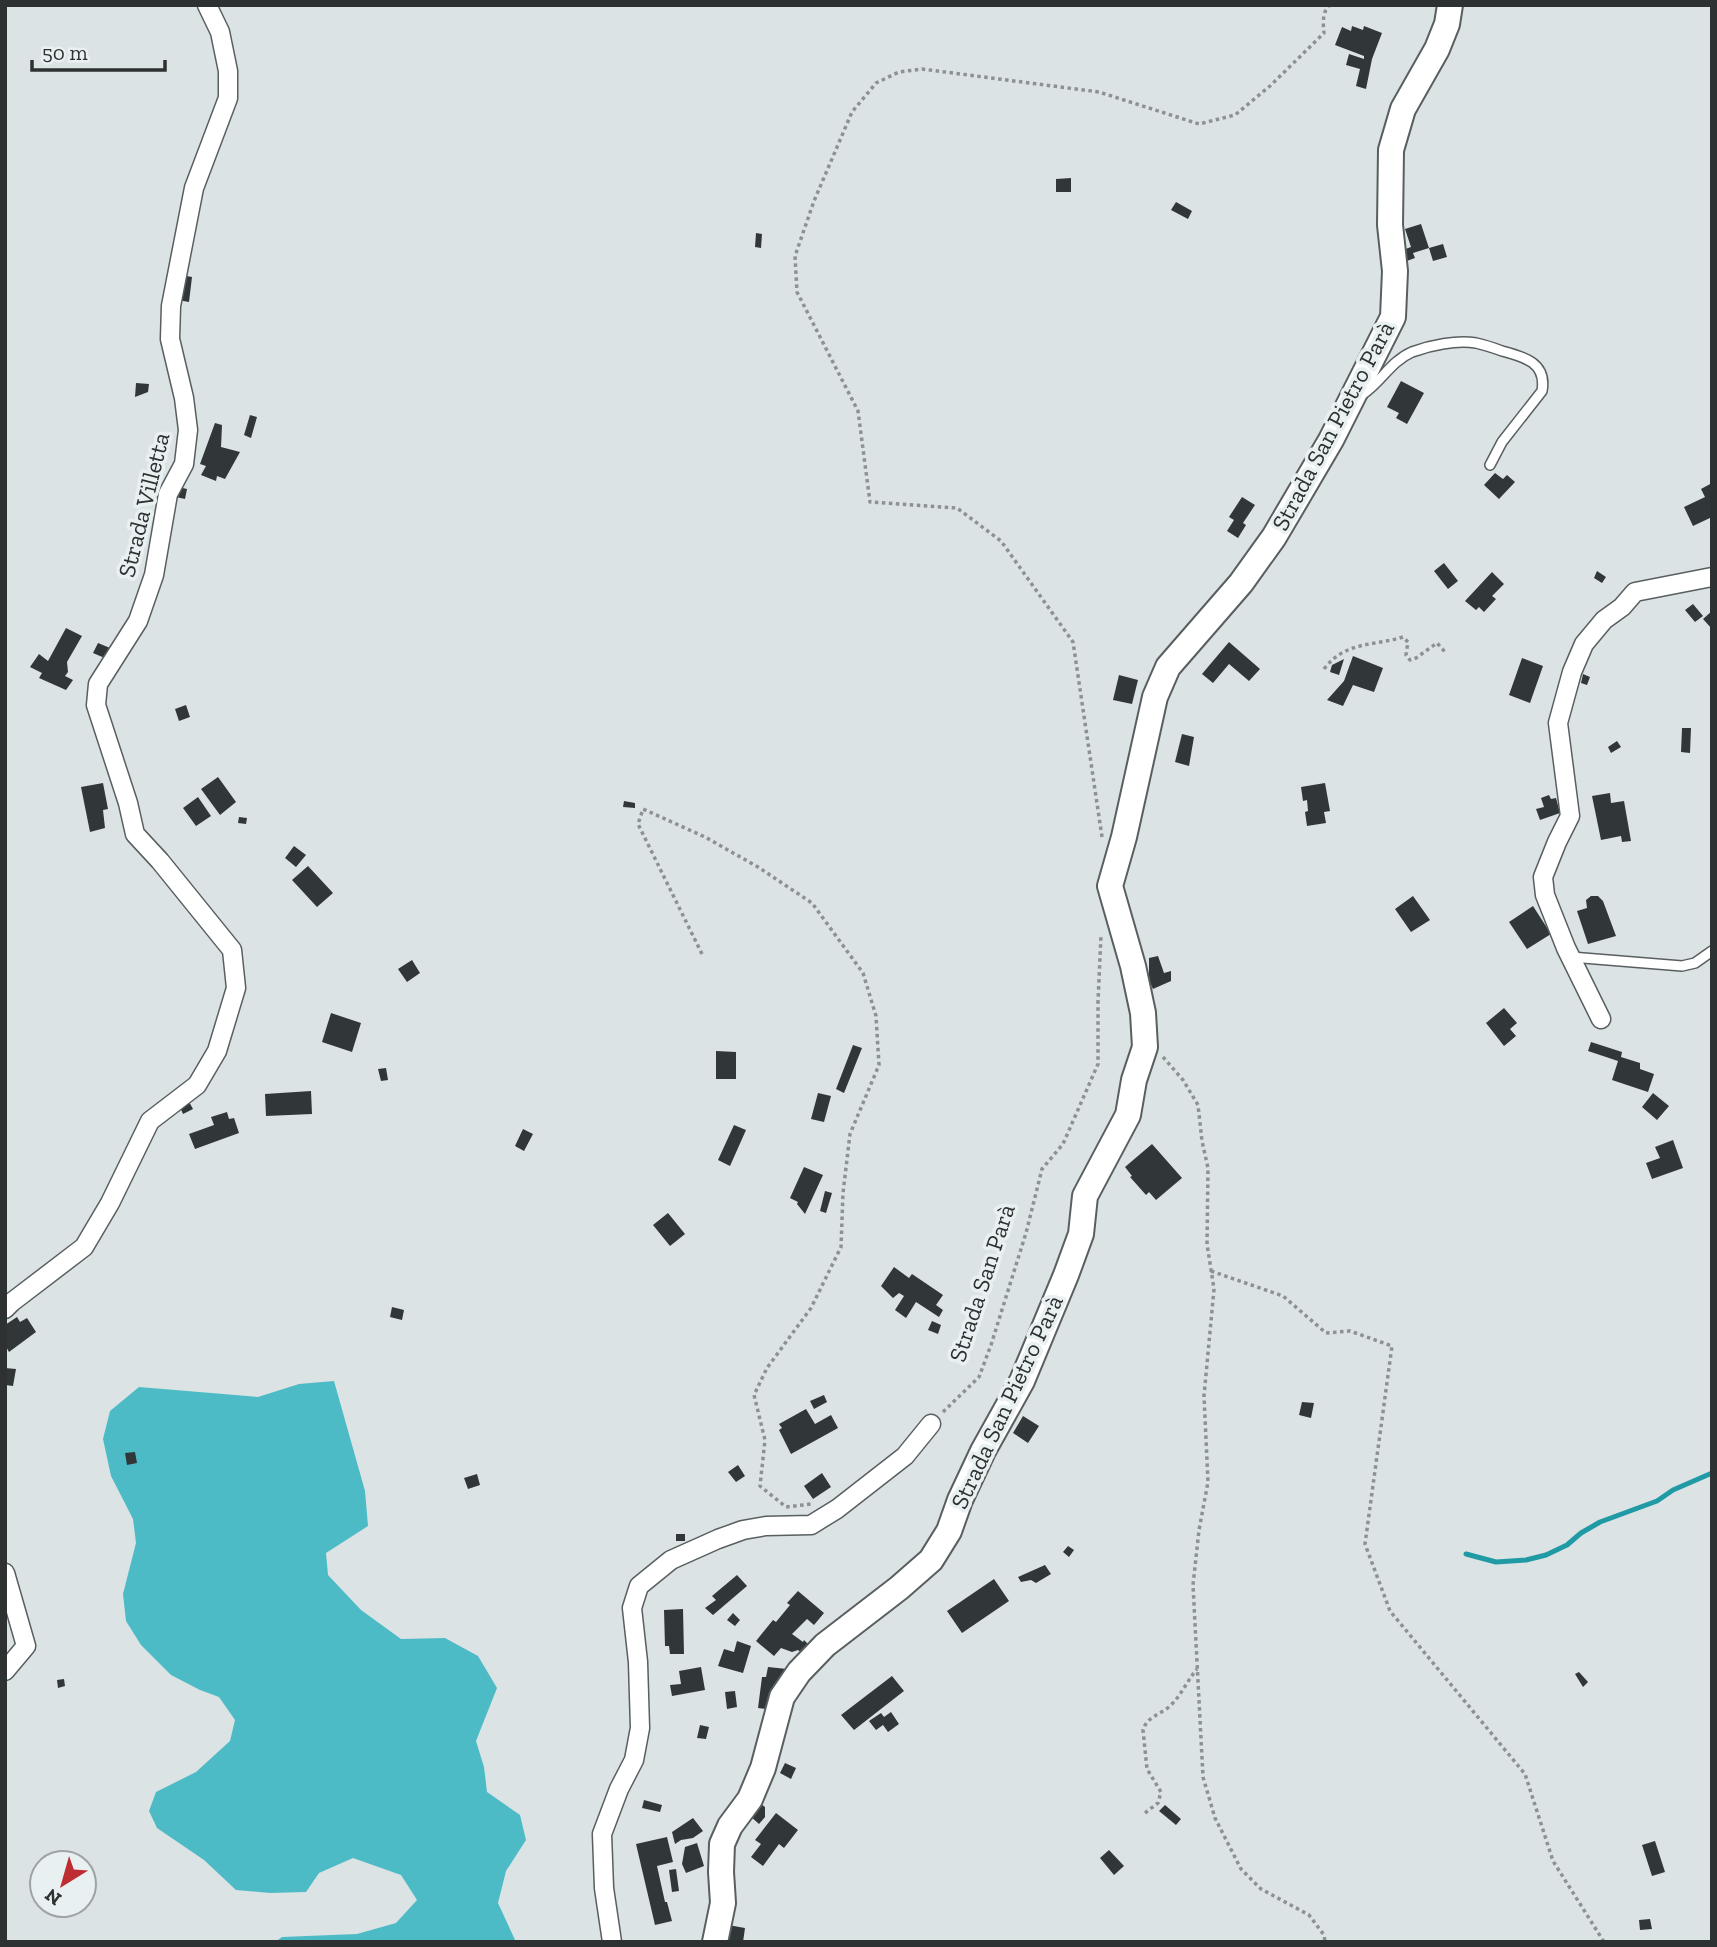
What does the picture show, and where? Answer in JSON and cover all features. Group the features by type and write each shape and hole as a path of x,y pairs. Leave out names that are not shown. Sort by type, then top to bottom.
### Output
{"street":[{"name":"Strada Villetta","path":"5,1310 84,1247 110,1203 150,1121 197,1085 218,1051 236,988 232,950 135,834 128,803 96,705 98,684 138,621 154,575 168,494 184,464 188,430 184,398 170,339 172,306 194,188 228,98 228,71 220,32 207,5"},
{"name":"Strada San Pietro Parà","path":"715,1942 723,1903 722,1844 730,1826 750,1800 782,1697 799,1672 825,1645 899,1588 930,1560 949,1531 983,1451 1022,1381 1081,1234 1085,1196 1128,1115 1134,1080 1144,1047 1143,1013 1133,966 1110,886 1124,837 1155,696 1168,667 1241,583 1274,537 1331,440 1393,317 1395,271 1390,225 1391,150 1403,109 1437,49 1447,24 1450,5"},
{"path":"1601,1019 1545,895 1543,877 1570,817 1558,723 1572,672 1584,644 1604,620 1622,607 1635,592 1712,577"},
{"path":"612,1942 604,1888 603,1834 619,1789 634,1760 640,1728 638,1662 632,1608 639,1586 671,1560 731,1534 766,1526 811,1525 837,1509 905,1456 930,1424"},
{"path":"5,1573 26,1646 5,1671"}],"lane":[{"path":"1350,401 1369,390 1394,363 1411,353 1434,346 1476,343 1524,357 1538,367 1544,382 1542,391 1502,442 1490,465"},
{"path":"1571,957 1682,966 1695,962 1712,951"}],"path":[{"path":"1103,845 1073,642 1001,541 957,508 870,502 858,411 796,292 795,256 814,201 852,112 876,83 887,77 899,72 922,69 1099,92 1199,124 1235,115 1270,86 1324,33 1323,20 1330,5"},
{"path":"1324,669 1338,653 1404,637 1408,642 1406,655 1410,660 1437,643 1445,652"},
{"path":"702,954 638,824 643,808 705,837 758,867 812,903 863,973 876,1016 880,1065 850,1134 843,1193 841,1247 811,1308 767,1368 754,1395 765,1440 760,1486 786,1507 816,1503"},
{"name":"Strada San Parà","path":"930,1424 979,1377 1026,1233 1042,1169 1063,1144 1098,1064 1098,1002 1103,924"},
{"path":"1161,1054 1183,1080 1198,1105 1208,1168 1207,1244 1214,1289 1204,1396 1208,1482 1199,1530 1194,1585 1203,1777 1215,1818 1241,1869 1261,1889 1309,1915 1324,1935 1325,1942"},
{"path":"1211,1270 1283,1296 1326,1333 1350,1331 1392,1346 1365,1544 1390,1611 1525,1774 1553,1861 1604,1942"},
{"path":"1145,1814 1158,1803 1161,1792 1147,1769 1143,1730 1154,1716 1167,1709 1178,1698 1197,1669"}],"shaded area":[{"path":"334,1381 365,1491 368,1526 326,1553 328,1575 361,1610 401,1639 445,1638 478,1656 497,1688 476,1741 484,1767 487,1792 520,1815 526,1840 506,1871 498,1903 516,1942 275,1942 282,1937 357,1934 396,1923 417,1900 401,1875 353,1858 319,1873 306,1892 236,1890 204,1860 157,1828 149,1811 156,1792 196,1772 230,1741 235,1720 219,1697 171,1675 141,1645 126,1621 123,1594 136,1543 133,1519 111,1476 103,1439 110,1411 139,1387 258,1397 299,1384"}],"building":[{"path":"1352,26 1363,30 1364,26 1382,33 1372,59 1366,89 1356,86 1360,69 1346,65 1349,54 1364,59 1364,56 1335,45 1342,27 1351,31"},
{"path":"1071,178 1071,192 1056,192 1056,179"},
{"path":"1176,202 1192,211 1188,219 1171,210"},
{"path":"1421,224 1429,248 1413,253 1415,258 1404,262 1400,251 1411,247 1405,229"},
{"path":"756,233 762,234 761,248 755,247"},
{"path":"1443,244 1447,257 1433,261 1429,248"},
{"path":"181,275 192,277 189,302 178,300"},
{"path":"1401,381 1424,393 1407,424 1396,418 1399,413 1387,407"},
{"path":"136,383 149,384 148,392 135,397"},
{"path":"250,415 257,417 251,438 244,435"},
{"path":"215,423 222,425 221,447 240,452 225,479 217,476 216,481 201,475 206,466 200,464"},
{"path":"1495,473 1503,479 1507,475 1515,482 1499,499 1484,485"},
{"path":"1712,483 1712,517 1693,526 1684,507 1705,497 1701,489"},
{"path":"178,487 187,489 185,499 176,497"},
{"path":"1242,497 1255,505 1243,523 1246,525 1238,538 1227,531 1234,520 1229,517"},
{"path":"1444,563 1458,581 1448,589 1434,571"},
{"path":"1597,571 1606,577 1602,583 1594,578"},
{"path":"1492,572 1504,584 1492,596 1496,599 1484,612 1479,607 1476,610 1465,601"},
{"path":"1693,604 1703,616 1695,622 1685,610"},
{"path":"1712,611 1712,629 1703,619"},
{"path":"66,628 82,636 67,662 68,672 65,676 73,680 66,690 39,678 42,673 30,667 39,654 48,661"},
{"path":"1229,642 1260,669 1249,681 1229,664 1213,683 1202,674"},
{"path":"98,643 110,648 107,659 93,653"},
{"path":"1353,656 1383,668 1374,692 1353,685 1343,706 1327,700 1344,681"},
{"path":"1522,658 1543,666 1530,703 1509,695"},
{"path":"1344,659 1339,675 1330,672 1332,665"},
{"path":"1583,674 1590,677 1587,685 1581,683"},
{"path":"1119,675 1138,680 1132,704 1113,700"},
{"path":"186,705 190,717 179,721 175,709"},
{"path":"1682,728 1691,728 1690,753 1681,752"},
{"path":"1182,734 1194,737 1189,766 1175,762"},
{"path":"1617,741 1621,747 1611,753 1608,747"},
{"path":"218,777 236,802 220,815 201,789"},
{"path":"103,783 108,809 103,810 105,828 90,832 81,787"},
{"path":"1325,783 1330,811 1324,812 1326,823 1307,826 1307,800 1303,801 1301,787"},
{"path":"1610,793 1611,803 1624,801 1631,841 1622,842 1621,836 1601,840 1592,796"},
{"path":"1549,795 1551,799 1556,798 1560,813 1540,820 1536,809 1544,807 1541,798"},
{"path":"198,797 211,816 196,826 183,808"},
{"path":"624,801 635,803 635,808 623,807"},
{"path":"239,817 247,818 246,824 238,823"},
{"path":"294,846 306,855 296,867 285,858"},
{"path":"308,866 333,893 317,907 292,880"},
{"path":"1413,896 1430,920 1411,932 1395,909"},
{"path":"1591,896 1598,896 1603,901 1616,936 1588,944 1577,911 1587,908 1586,900"},
{"path":"1533,906 1551,934 1527,949 1509,922"},
{"path":"1158,956 1164,973 1171,971 1171,981 1153,989 1149,981 1149,958"},
{"path":"412,960 420,973 407,982 398,969"},
{"path":"1504,1008 1517,1023 1510,1029 1516,1036 1504,1046 1486,1023"},
{"path":"331,1013 361,1023 352,1052 322,1042"},
{"path":"1591,1042 1622,1052 1621,1057 1640,1063 1640,1069 1654,1074 1648,1092 1612,1080 1618,1061 1588,1051"},
{"path":"853,1045 862,1048 844,1093 836,1089"},
{"path":"716,1051 736,1052 736,1079 716,1079"},
{"path":"386,1068 388,1080 381,1081 378,1069"},
{"path":"311,1091 312,1114 266,1116 265,1094"},
{"path":"818,1093 831,1096 824,1122 811,1119"},
{"path":"1653,1093 1669,1106 1657,1120 1642,1107"},
{"path":"188,1100 193,1109 183,1114 179,1105"},
{"path":"227,1112 229,1119 234,1118 239,1133 195,1149 189,1134 214,1125 211,1117"},
{"path":"734,1125 746,1130 730,1166 718,1160"},
{"path":"523,1129 533,1134 524,1151 515,1146"},
{"path":"1673,1140 1683,1168 1652,1179 1646,1163 1660,1158 1655,1147"},
{"path":"1152,1144 1182,1178 1156,1200 1149,1192 1146,1195 1125,1167"},
{"path":"804,1167 823,1175 805,1214 798,1202 790,1198"},
{"path":"825,1191 832,1193 826,1213 820,1211"},
{"path":"668,1213 685,1234 670,1246 653,1225"},
{"path":"894,1267 909,1278 912,1274 943,1295 936,1305 943,1310 939,1317 916,1302 906,1318 895,1310 904,1296 899,1293 893,1298 881,1286"},
{"path":"392,1307 404,1310 402,1320 390,1317"},
{"path":"17,1317 20,1322 27,1318 36,1332 9,1352 5,1345 5,1325"},
{"path":"932,1321 941,1325 938,1334 928,1330"},
{"path":"5,1368 16,1369 13,1386 5,1385"},
{"path":"824,1395 827,1402 814,1409 810,1401"},
{"path":"1302,1402 1314,1403 1311,1418 1299,1415"},
{"path":"806,1409 815,1424 831,1415 838,1428 791,1454 779,1430 782,1428 779,1424"},
{"path":"1023,1416 1039,1426 1028,1443 1013,1433"},
{"path":"135,1452 137,1463 127,1465 125,1453"},
{"path":"738,1465 745,1476 736,1482 728,1472"},
{"path":"822,1473 831,1487 813,1499 804,1486"},
{"path":"477,1474 480,1485 468,1489 464,1478"},
{"path":"676,1534 685,1534 685,1541 676,1541"},
{"path":"1068,1546 1074,1550 1069,1557 1063,1552"},
{"path":"1045,1565 1051,1574 1036,1583 1031,1580 1021,1582 1018,1577"},
{"path":"737,1575 747,1586 713,1615 705,1608 716,1600 712,1596"},
{"path":"994,1579 1009,1601 962,1633 947,1611"},
{"path":"798,1591 824,1613 814,1625 807,1619 792,1634 811,1647 806,1656 798,1650 792,1652 781,1648 774,1656 756,1641 773,1620 776,1622"},
{"path":"683,1609 684,1654 670,1654 669,1646 665,1646 664,1610"},
{"path":"733,1613 740,1620 735,1626 727,1620"},
{"path":"737,1641 751,1646 743,1673 718,1666 724,1649 734,1652"},
{"path":"701,1667 705,1690 672,1696 670,1685 681,1684 679,1671"},
{"path":"768,1667 787,1669 777,1701 768,1700 767,1709 758,1708 762,1677 766,1677"},
{"path":"1579,1672 1588,1682 1583,1687 1575,1674"},
{"path":"892,1676 904,1691 854,1730 841,1715"},
{"path":"64,1679 65,1686 58,1688 57,1680"},
{"path":"735,1691 737,1707 727,1709 725,1692"},
{"path":"891,1712 899,1724 888,1732 883,1725 876,1730 869,1721 881,1713 884,1717"},
{"path":"700,1725 709,1727 706,1739 697,1738"},
{"path":"785,1763 796,1768 791,1779 780,1773"},
{"path":"644,1800 662,1805 660,1812 642,1808"},
{"path":"758,1802 765,1807 765,1817 759,1824 750,1816"},
{"path":"1165,1805 1181,1819 1176,1825 1159,1811"},
{"path":"776,1813 798,1830 784,1848 779,1844 763,1866 751,1857 761,1844 755,1840"},
{"path":"693,1818 703,1831 693,1838 675,1844 672,1832"},
{"path":"667,1837 673,1862 657,1866 672,1921 655,1925 636,1844"},
{"path":"1655,1841 1665,1872 1652,1876 1642,1845"},
{"path":"697,1843 704,1866 686,1873 682,1864 685,1847"},
{"path":"1109,1850 1124,1866 1114,1875 1100,1858"},
{"path":"676,1869 679,1891 672,1892 669,1870"},
{"path":"1650,1919 1652,1929 1640,1930 1639,1920"},
{"path":"728,1925 745,1928 743,1942 725,1942"}],"waterway":[{"path":"1466,1554 1496,1562 1526,1560 1546,1555 1567,1545 1600,1522 1657,1501 1673,1490 1712,1473"}]}
